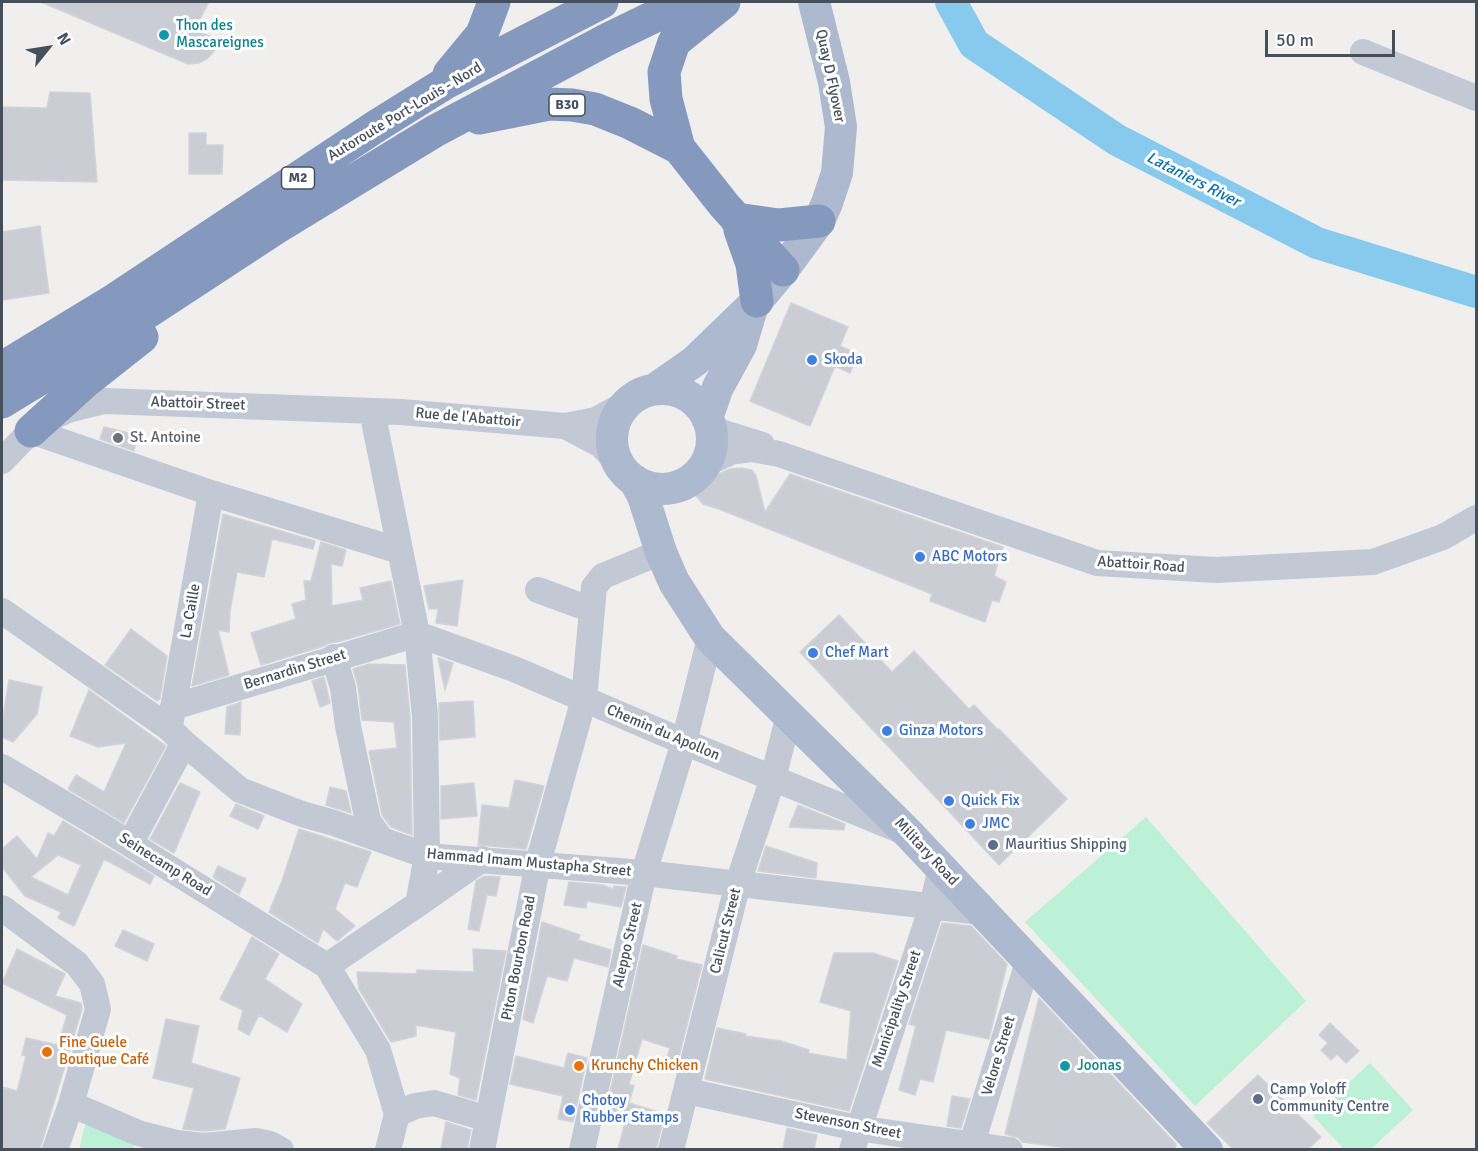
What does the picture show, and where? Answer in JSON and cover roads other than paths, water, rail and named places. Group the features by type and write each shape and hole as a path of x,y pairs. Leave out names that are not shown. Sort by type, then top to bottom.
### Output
{"highway":[{"path":"439,88 482,34 494,2"},
{"name":"Autoroute Port-Louis - Nord","path":"2,368 114,300 378,125 439,88 602,2"},
{"name":"M2","path":"448,123 608,39 688,2"},
{"path":"724,2 674,42 664,72 666,99 680,148 736,219 783,270"},
{"name":"B30","path":"448,123 549,104 572,105 595,109 630,123 680,148"},
{"name":"Autoroute Port-Louis - Nord","path":"2,402 125,327 276,228 448,123"},
{"path":"736,219 779,225 819,221"},
{"path":"736,219 752,264 755,303"},
{"path":"31,431 85,382 276,228"}],"main road":[{"name":"Quay D Flyover","path":"655,389 695,361 755,303 819,221 837,173 841,127 834,82 817,15"},
{"path":"709,424 699,405 686,395 671,390 655,389 640,394 627,403 619,414 612,440 614,453 628,473 656,488 679,486 698,474 705,464 711,447 709,424 718,387 741,345 755,303"},
{"name":"Military Road","path":"628,473 646,503 660,549 674,582 710,638 908,833 1193,1143"},
{"path":"660,549 679,486"}],"street":[{"path":"1363,52 1476,98"},
{"name":"Abattoir Street","path":"2,461 31,431 68,410 104,400 372,411"},
{"name":"Rue de l'Abattoir","path":"372,411 565,426 597,420 627,403"},
{"path":"372,411 417,634 425,716 427,856 418,904"},
{"name":"Abattoir Road","path":"709,424 757,442 778,454"},
{"name":"Rue de l'Abattoir","path":"565,426 602,445 628,473"},
{"path":"31,431 212,493 400,551"},
{"name":"Abattoir Road","path":"705,464 732,452 752,449 778,454 1097,563 1216,570 1373,562 1443,537 1476,518"},
{"name":"La Caille","path":"130,844 175,726 212,493"},
{"name":"Piton Bourbon Road","path":"482,1149 538,863 584,699 594,587 603,576 660,549"},
{"path":"538,590 592,610"},
{"name":"Hammad Imam Mustapha Street","path":"2,611 175,726 240,790 302,814 427,856 644,873 981,912"},
{"name":"Bernardin Street","path":"175,726 334,657 417,634"},
{"name":"Chemin du Apollon","path":"417,634 514,669 684,742 908,833"},
{"name":"Aleppo Street","path":"582,1149 644,873 684,742 710,638"},
{"path":"334,657 343,688 348,726 368,821 381,839"},
{"name":"Calicut Street","path":"671,1149 738,883 773,778 789,715"},
{"name":"Seinecamp Road","path":"2,767 327,966"},
{"path":"388,1149 397,1114 378,1050 327,966 482,859"},
{"name":"Municipality Street","path":"855,1139 932,906 941,868"},
{"path":"2,908 77,964 92,984 98,1009 71,1104 55,1149"},
{"name":"Velore Street","path":"971,1147 1028,962"},
{"name":"Stevenson Street","path":"687,1091 855,1139 1010,1149"},
{"path":"397,1114 415,1106 434,1103 488,1119"},
{"path":"71,1104 137,1141 204,1146 238,1146 256,1141 281,1149"}],"waterway":[{"name":"Lataniers River","path":"951,2 974,44 1117,140 1317,243 1476,292"}],"place":[{"name":"Thon des Mascareignes","path":"164,35"},
{"name":"Skoda","path":"812,360"},
{"name":"St. Antoine","path":"118,438"},
{"name":"ABC Motors","path":"920,557"},
{"name":"Chef Mart","path":"813,653"},
{"name":"Ginza Motors","path":"887,731"},
{"name":"Quick Fix","path":"949,801"},
{"name":"JMC","path":"970,824"},
{"name":"Mauritius Shipping","path":"993,845"},
{"name":"Fine Guele Boutique Café","path":"47,1052"},
{"name":"Krunchy Chicken","path":"579,1066"},
{"name":"Joonas","path":"1065,1066"},
{"name":"Camp Yoloff Community Centre","path":"1258,1099"},
{"name":"Chotoy Rubber Stamps","path":"570,1110"}]}
